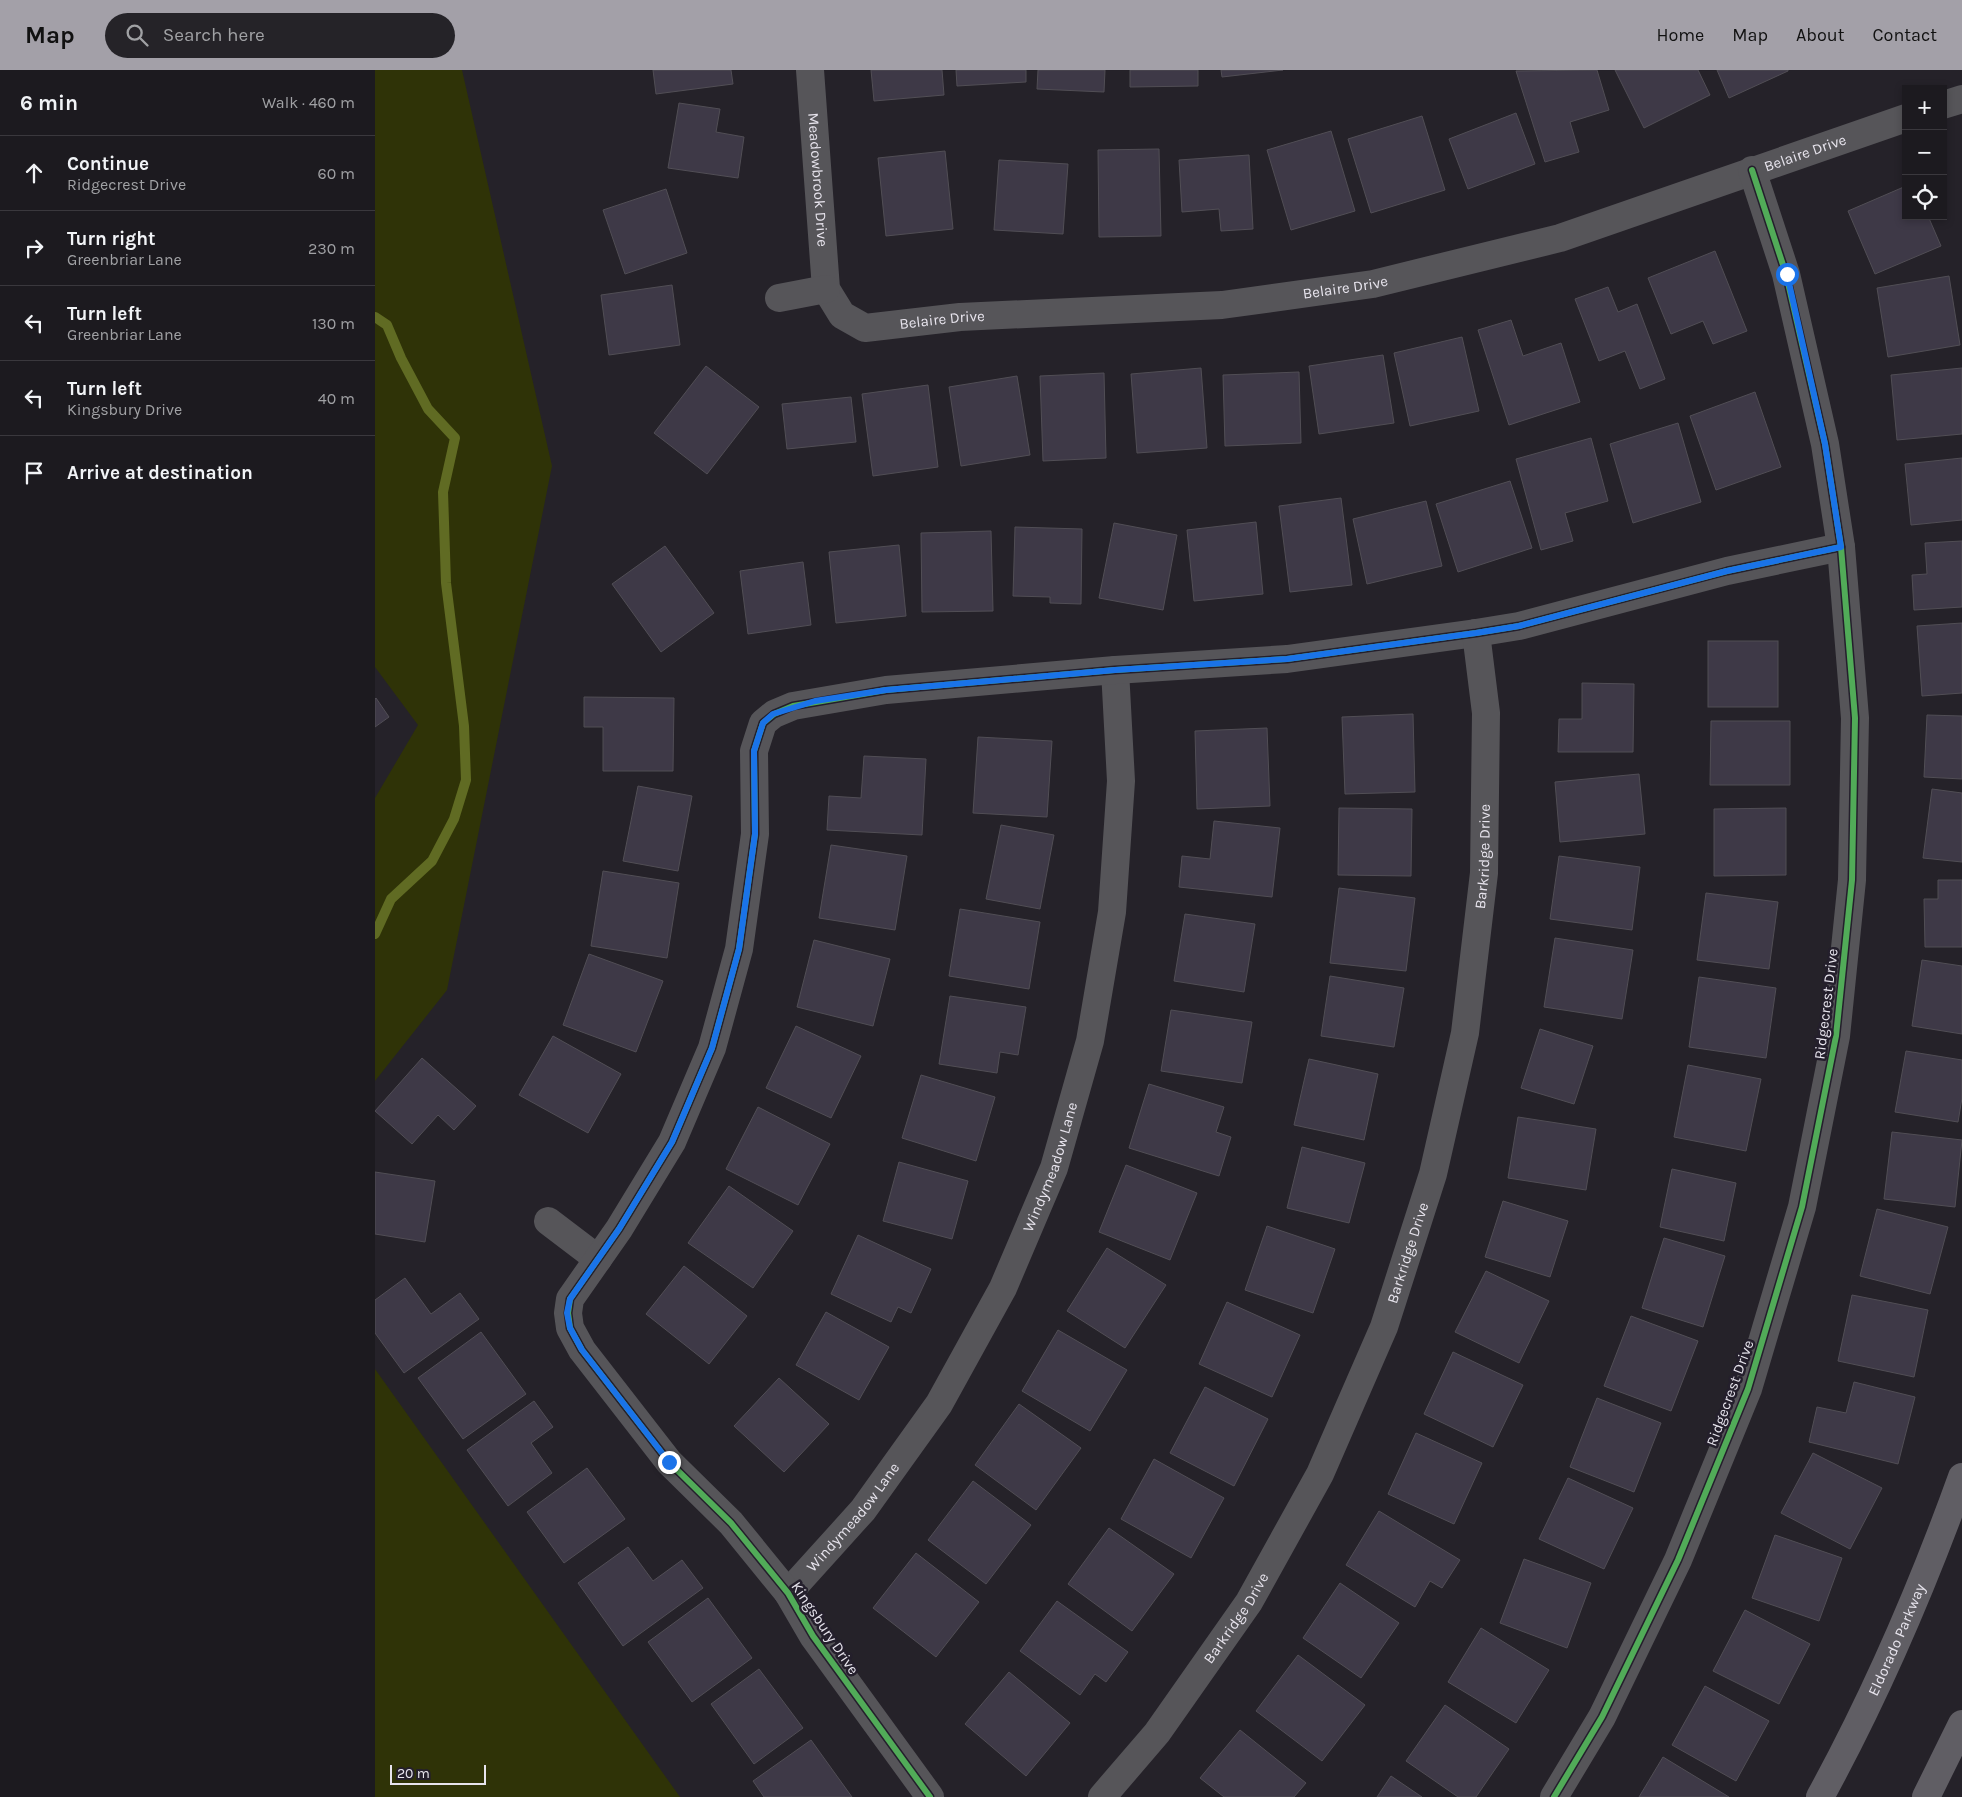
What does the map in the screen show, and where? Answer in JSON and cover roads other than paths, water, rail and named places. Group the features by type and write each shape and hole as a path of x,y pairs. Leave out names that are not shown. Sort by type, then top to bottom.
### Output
{"main road":[{"name":"Eldorado Parkway","path":"1820,1797 1891,1658 1934,1554 1962,1477"},
{"path":"1926,1797 1962,1724"}],"street":[{"name":"Meadowbrook Drive","path":"810,70 826,288"},
{"path":"1947,104 1962,99"},
{"name":"Belaire Drive","path":"826,288 842,316 865,328 960,317 1222,304 1390,281 1560,238 1902,119"},
{"name":"Ridgecrest Drive","path":"1554,1797 1602,1717 1678,1560 1748,1388 1802,1207 1837,1036 1852,880 1855,718 1841,547 1825,444 1787,274 1752,170"},
{"path":"779,298 826,288"},
{"path":"548,1221 598,1259 672,1142 712,1048 739,949 755,834 754,751 763,723 773,714 793,706 886,690 1115,670 1287,659 1476,633 1519,626 1727,571 1841,547"},
{"name":"Barkridge Drive","path":"1102,1797 1157,1733 1249,1602 1320,1474 1383,1327 1433,1174 1465,1033 1484,873 1486,712 1476,633"},
{"name":"Windymeadow Lane","path":"789,1593 863,1510 939,1404 1003,1288 1054,1168 1090,1041 1112,912 1121,781 1115,670"},
{"name":"Kingsbury Drive","path":"598,1259 570,1299 567,1313 570,1328 582,1350 669,1462 731,1523 789,1593 813,1636 929,1797"}],"waterway":[{"path":"375,317 387,325 401,358 428,409 455,438 443,492 446,583 464,726 466,780 454,819 432,861 391,899 375,934"}]}
